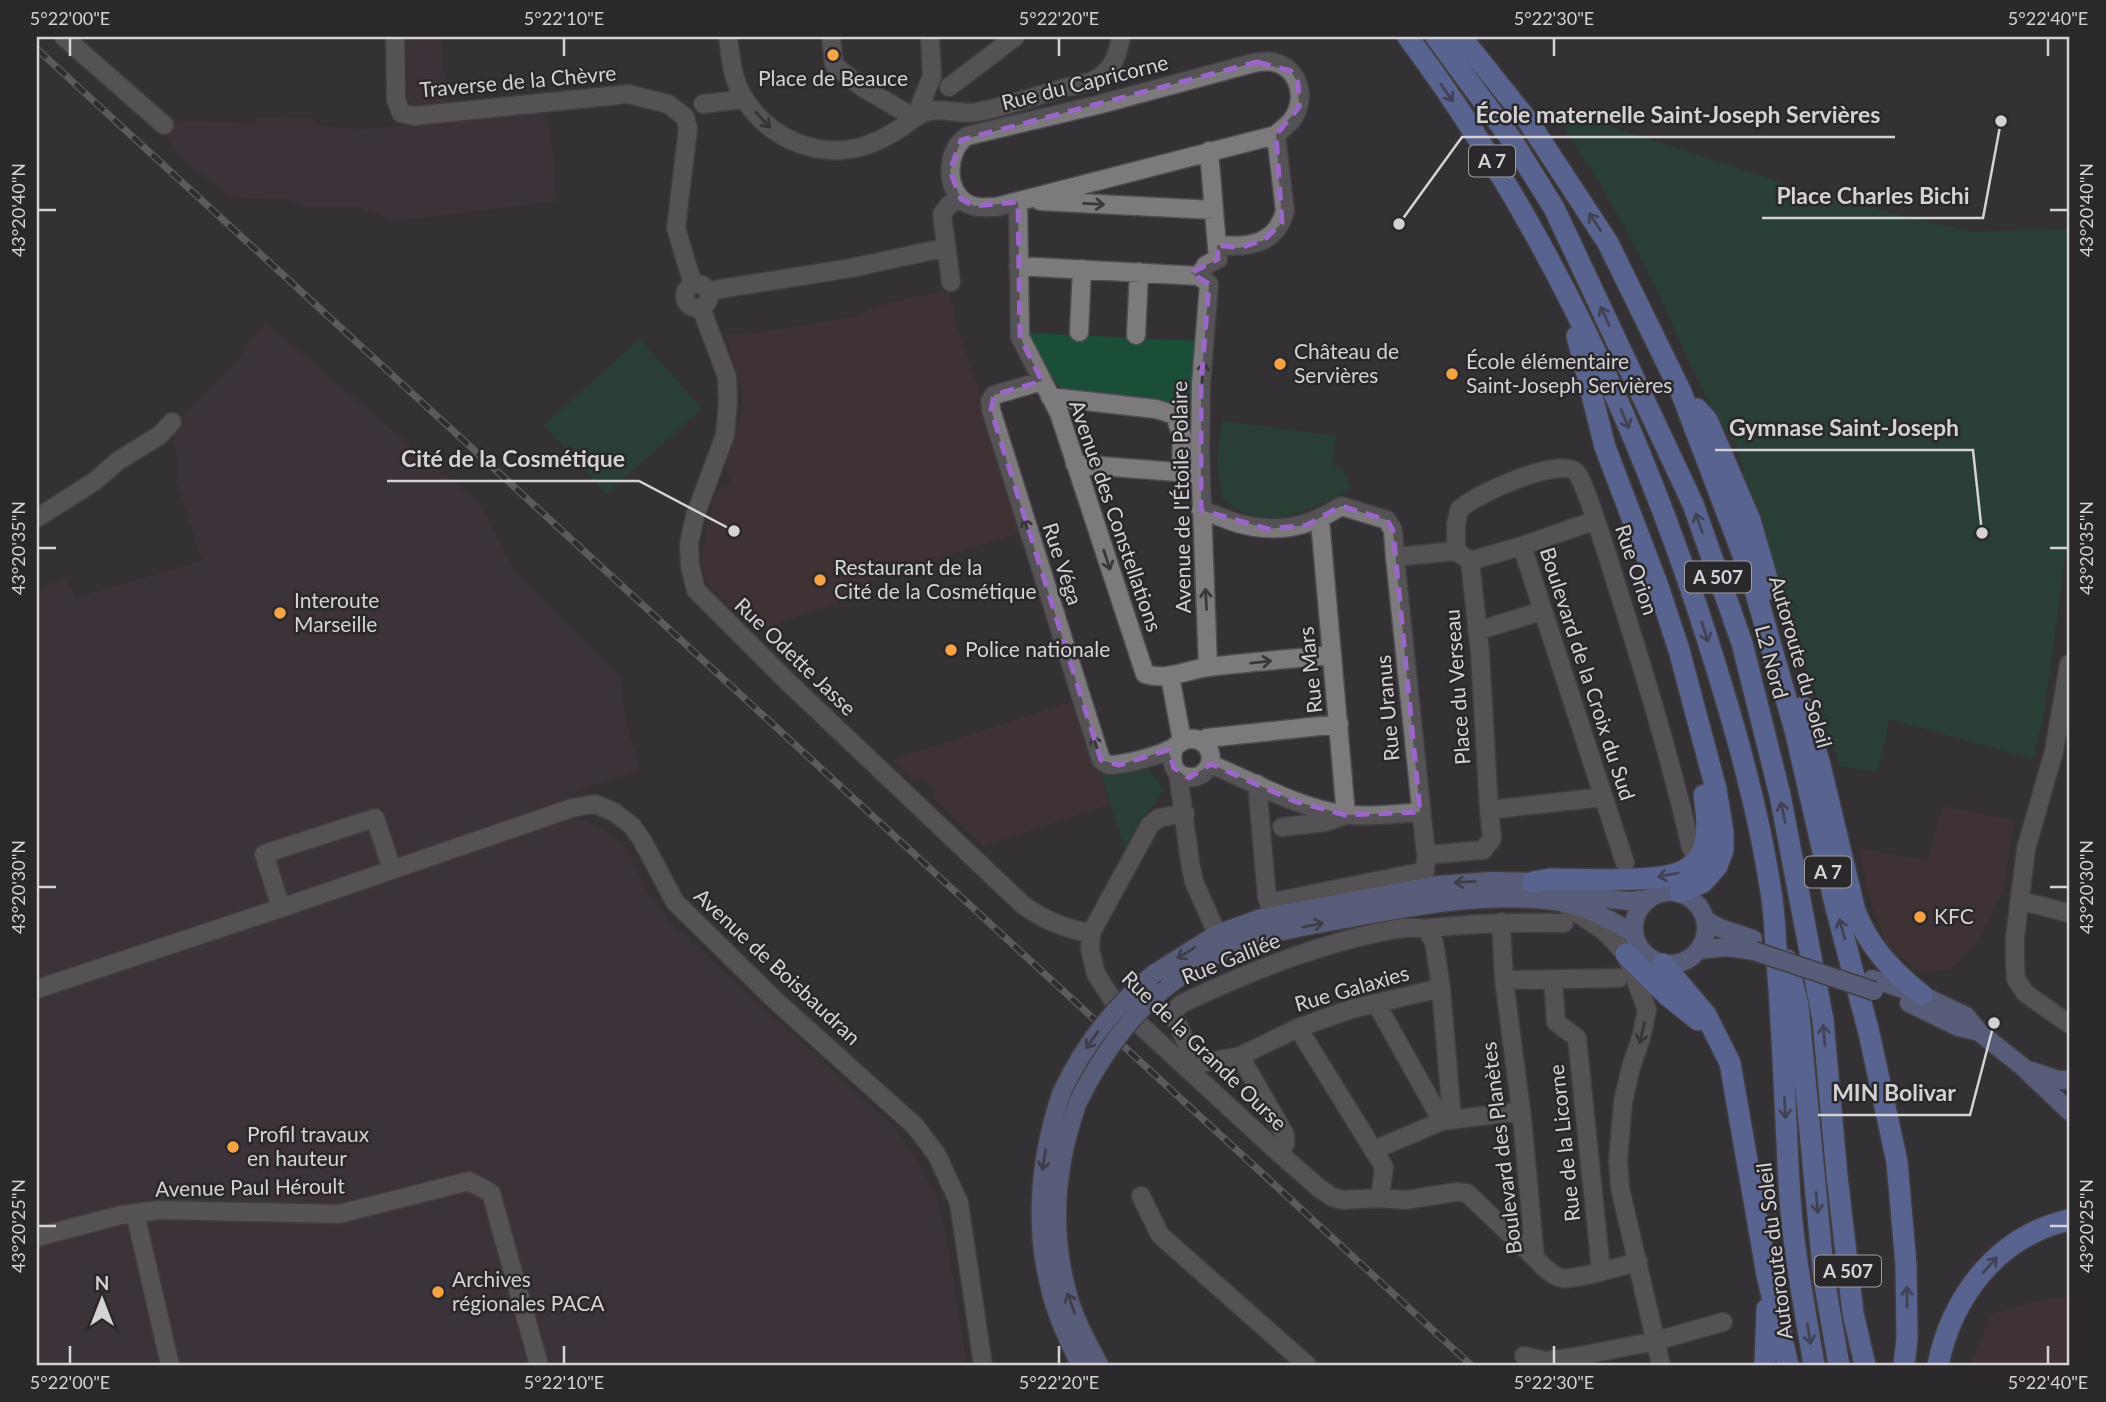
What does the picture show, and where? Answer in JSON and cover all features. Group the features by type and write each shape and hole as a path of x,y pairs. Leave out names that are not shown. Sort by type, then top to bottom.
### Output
{"highway":[{"name":"Autoroute du Soleil","path":"1408,37 1490,158 1565,291 1648,472 1690,584 1723,688 1772,894 1793,1237 1814,1365"},
{"name":"L2 Nord","path":"1436,37 1511,139 1554,208 1693,504 1742,643 1780,795 1821,1007 1853,1313 1865,1365"},
{"name":"Autoroute du Soleil","path":"1461,37 1528,121 1608,243 1681,392 1751,576 1772,645 1870,1033 1896,1162 1906,1265 1907,1339 1904,1365"},
{"path":"1565,291 1605,447 1658,586 1695,706 1716,789 1723,850 1717,866 1703,882 1680,892"},
{"path":"1681,392 1707,420 1750,520 1820,765 1858,920 1878,954 1922,995"},
{"path":"1533,882 1550,879 1663,877 1682,872 1700,857 1706,842 1707,813 1695,706"},
{"name":"A 507","path":"1772,894 1798,1005 1824,1279 1839,1365"},
{"path":"1626,954 1667,995 1716,1035"},
{"path":"1663,964 1706,1015 1730,1063 1767,1275 1788,1365"},
{"path":"1938,1365 1943,1344 1963,1299 1988,1266 2006,1249 2026,1236 2044,1227 2069,1220"},
{"path":"1765,1365 1767,1275"}],"main road":[{"path":"1098,1365 1067,1293 1057,1228 1061,1161 1073,1068 1099,1029 1137,988 1155,973 1221,942 1261,918 1437,885 1492,881 1533,882 1628,901 1647,899 1668,891 1680,892 1697,903 1706,920 1707,931 1699,950 1683,962 1663,964 1643,953 1634,934 1636,914 1647,899"},
{"path":"1080,1365 1052,1297 1041,1232 1040,1185 1044,1156 1070,1098 1111,1045 1147,1003 1221,942 1423,905 1494,898 1561,902 1598,914 1634,934"},
{"path":"1706,920 1754,945 1873,985 1958,1027 1979,1032"},
{"path":"1699,950 1754,945"},
{"path":"1873,985 1922,995 1966,1016 1979,1032 2023,1067 2069,1110"},
{"path":"2023,1067 2058,1080 2069,1080"}],"street":[{"path":"64,37 164,125"},
{"name":"Traverse de la Chèvre","path":"395,37 396,100 401,113 414,116 628,94 668,104 685,117 688,128 676,228 701,295"},
{"path":"728,37 733,72 744,99 768,126 783,138 819,149 861,147 881,140 931,113 949,87 1015,37"},
{"path":"831,37 834,65 863,88 931,113 975,113 1097,79 1113,65 1121,37"},
{"path":"930,37 931,113"},
{"name":"Rue du Capricorne","path":"961,199 953,184 951,157 961,140 967,136 1097,105 1257,62 1273,62 1286,68 1298,83 1299,107 1292,121 1276,135"},
{"path":"932,76 949,87"},
{"path":"703,104 744,99"},
{"path":"951,282 942,214 950,204 961,199 974,206 996,207 1209,151 1276,135 1285,211 1276,232 1264,240 1217,252 1209,151"},
{"path":"1022,201 1214,210"},
{"name":"Avenue des Constellations","path":"1022,201 1018,266 1020,337 1059,413 1140,666 1145,674 1154,677 1170,676"},
{"path":"701,295 939,249"},
{"name":"Avenue de l'Étoile Polaire","path":"1208,667 1200,474 1201,385 1204,280 1218,278 1217,252"},
{"path":"1018,266 1139,272 1204,280"},
{"path":"1079,332 1082,269"},
{"path":"1136,335 1139,272"},
{"name":"Rue Odette Jasse","path":"701,295 727,377 728,401 725,435 695,516 689,544 690,566 696,590 789,683 1022,904 1040,917 1058,925 1091,933"},
{"path":"1046,389 1156,409 1175,415 1182,437 1181,471"},
{"name":"Rue Véga","path":"1046,389 994,395 990,401 991,410 1101,760 1108,765 1119,765 1178,744"},
{"path":"37,518 160,435 172,422"},
{"path":"1075,464 1200,474"},
{"name":"Rue Orion","path":"1463,556 1456,524 1461,507 1483,492 1550,469 1569,468 1577,473 1596,520 1669,755 1690,848"},
{"path":"1201,510 1237,523 1268,528 1307,525 1341,506 1387,520 1393,530 1395,556"},
{"name":"Rue Mars","path":"1320,520 1346,815"},
{"path":"1522,546 1596,520"},
{"name":"Boulevard de la Croix du Sud","path":"1395,556 1463,556 1522,546 1625,863"},
{"name":"Rue Uranus","path":"1395,556 1426,855"},
{"name":"Place du Verseau","path":"1426,855 1483,850 1492,839 1477,631 1463,556"},
{"path":"1477,631 1542,611"},
{"path":"1221,942 1195,882 1190,862 1178,773 1172,761 1178,744 1170,676 1185,670 1208,667 1332,655"},
{"path":"2069,664 2054,751 2026,849 2015,937 2016,979 2025,993 2069,1024"},
{"path":"1200,741 1207,738 1339,724"},
{"path":"1178,744 1194,738 1210,753 1205,769 1189,794 1185,813"},
{"path":"1178,773 1189,778 1205,769 1257,784 1294,801 1346,815 1376,816 1420,812"},
{"path":"1257,784 1269,903 1425,871 1426,855"},
{"path":"1489,810 1603,797"},
{"name":"Avenue de Boisbaudran","path":"37,989 572,808 595,804 614,812 632,826 675,902 776,1000 915,1126 937,1155 959,1203 983,1365"},
{"path":"1091,933 1150,825 1159,818 1185,813"},
{"path":"1282,827 1326,822 1346,815"},
{"path":"281,908 264,854 375,818 392,869"},
{"path":"2021,901 2069,913"},
{"path":"1561,902 1604,931 1626,954 1647,1010 1623,1102 1618,1161 1620,1188 1661,1365"},
{"name":"Rue Galilée","path":"1240,1056 1202,1063 1194,1059 1174,1016 1175,1010 1181,1004 1222,986 1314,950 1405,927 1501,922 1564,923"},
{"name":"Boulevard des Planètes","path":"1501,922 1504,980 1521,1111 1535,1258 1548,1271 1561,1278 1581,1277 1638,1262"},
{"path":"1426,928 1434,942 1441,988 1447,1120"},
{"name":"Rue de la Grande Ourse","path":"1091,933 1090,949 1096,974 1112,999 1279,1153"},
{"path":"1504,980 1619,978"},
{"name":"Rue de la Licorne","path":"1553,979 1556,1022 1577,1038 1601,1270"},
{"name":"Rue Galaxies","path":"1240,1056 1298,1028 1351,1009 1441,988"},
{"path":"1376,1003 1447,1120"},
{"path":"1298,1028 1384,1167 1380,1198"},
{"path":"1240,1056 1285,1135 1285,1144 1279,1153 1332,1197 1343,1200 1405,1200 1456,1192 1467,1193 1535,1258"},
{"path":"1374,1150 1447,1120 1521,1111"},
{"name":"Avenue Paul Héroult","path":"37,1237 121,1215 160,1210 339,1214 469,1181 491,1193 539,1365"},
{"path":"1140,1196 1160,1235 1300,1363"},
{"path":"135,1213 170,1365"},
{"path":"1524,1356 1546,1361 1656,1341 1723,1322"}],"highlighted area":[{"path":"1257,62 1291,71 1298,83 1299,107 1276,135 1282,223 1264,240 1239,248 1217,245 1218,259 1191,273 1209,284 1201,385 1201,510 1268,529 1307,525 1341,506 1387,520 1393,530 1420,812 1346,815 1294,801 1211,764 1189,778 1174,768 1168,750 1119,765 1101,760 991,410 994,395 1042,381 1020,337 1018,202 974,206 961,199 950,171 961,140"}],"shaded area":[{"path":"407,37 452,37 440,39 448,103 417,106 408,99"},
{"path":"546,113 552,145 556,201 396,221 357,207 304,207 289,199 228,195 186,162 166,136 171,120 255,124 255,117 315,119 316,126 365,129"},
{"path":"949,289 958,331 984,404 1022,532 868,581 869,592 755,631 713,590 706,580 701,559 716,490 731,485 726,465 743,408 742,388 725,335 750,334 858,316 878,306"},
{"path":"266,323 480,505 515,572 620,679 625,719 640,770 566,794 576,819 586,821 616,837 627,848 646,890 669,921 892,1125 936,1195 946,1235 967,1365 37,1365 37,590 65,578 75,598 202,561 176,481 179,461 172,427 241,356 246,345"},
{"path":"1077,700 1110,804 984,846 934,799 936,790 924,779 913,780 892,760"},
{"path":"1942,806 2014,821 2004,886 1981,936 1952,969 1921,973 1886,944 1868,893 1859,848 1928,861"},
{"path":"2069,1297 2069,1365 1970,1365 1991,1315 2039,1300"}],"green space":[{"path":"1577,116 1830,198 1972,232 2069,229 2069,529 2044,713 2033,759 1889,719 1878,772 1840,766 1812,683 1808,682 1809,675 1744,477 1737,446 1716,418 1644,264 1603,188 1557,117"},
{"path":"1030,333 1197,341 1192,375 1193,463 1189,463 1178,405 1063,393 1032,346"},
{"path":"640,339 702,409 606,494 544,425"},
{"path":"1222,421 1336,436 1331,471 1337,463 1345,473 1350,489 1311,508 1284,517 1256,517 1239,511 1223,500 1217,461"},
{"path":"1142,762 1163,791 1136,830 1126,853 1099,768"}],"railway":[{"path":"37,49 1471,1365"}],"place":[{"name":"Place de Beauce","path":"833,55"},
{"name":"Place Charles Bichi","path":"2001,121"},
{"name":"École maternelle Saint-Joseph Servières","path":"1399,224"},
{"name":"Château de Servières","path":"1280,364"},
{"name":"École élémentaire Saint-Joseph Servières","path":"1452,374"},
{"name":"Cité de la Cosmétique","path":"734,531"},
{"name":"Gymnase Saint-Joseph","path":"1982,533"},
{"name":"Restaurant de la Cité de la Cosmétique","path":"820,580"},
{"name":"Interoute Marseille","path":"280,613"},
{"name":"Police nationale","path":"951,650"},
{"name":"KFC","path":"1920,917"},
{"name":"MIN Bolivar","path":"1994,1023"},
{"name":"Profil travaux en hauteur","path":"233,1147"},
{"name":"Archives régionales PACA","path":"438,1292"}]}
